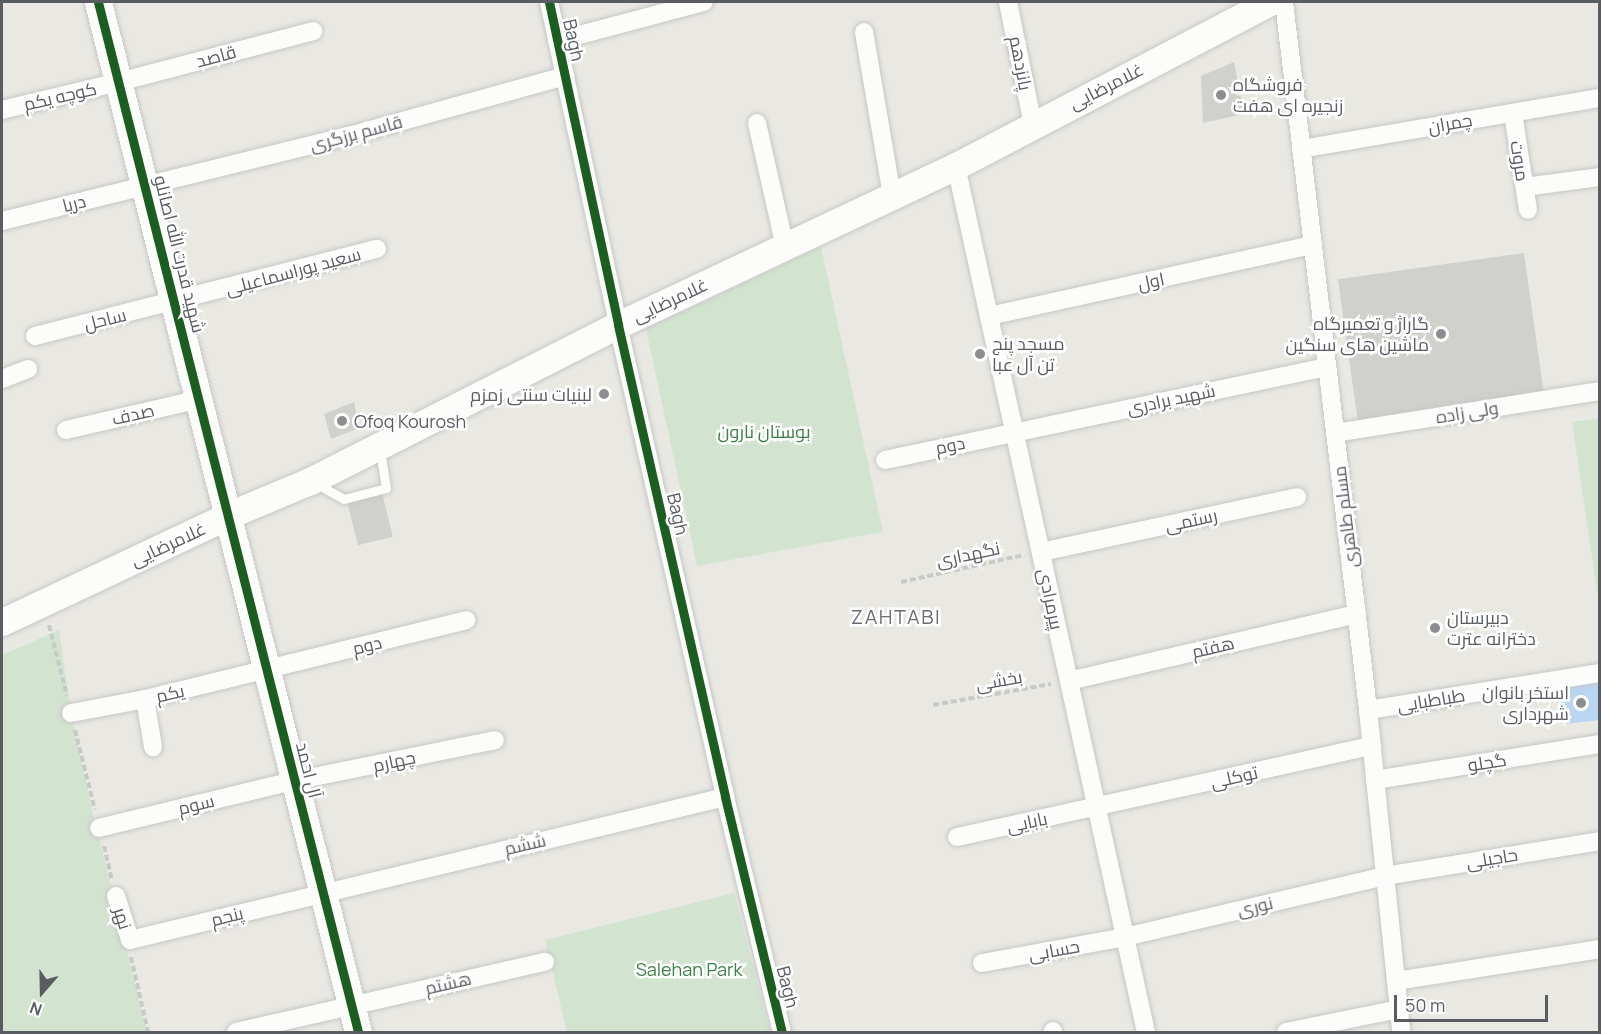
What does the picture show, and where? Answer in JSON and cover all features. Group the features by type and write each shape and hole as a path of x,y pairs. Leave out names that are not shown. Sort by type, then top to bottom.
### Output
{"main road":[{"name":"شهید قدرت الله اصانلو","path":"98,2 229,515"},
{"name":"غلامرضایی","path":"2,622 229,515 310,481 618,325 956,166 1270,2"},
{"name":"آل احمد","path":"229,515 358,1032"}],"street":[{"name":"Bagh","path":"549,2 618,325 725,797 782,1032"},
{"path":"557,41 704,2"},
{"name":"پانزدهم","path":"1008,2 1033,125"},
{"name":"مسلم طاهری","path":"1284,2 1368,710 1401,1032"},
{"name":"قاصد","path":"119,82 313,31"},
{"path":"864,32 892,196"},
{"name":"قاسم برزگری","path":"146,185 363,132 565,76"},
{"name":"کوچه یکم","path":"2,110 119,82"},
{"name":"چمران","path":"1301,149 1599,98"},
{"name":"مروت","path":"1513,112 1528,210"},
{"path":"758,123 784,247"},
{"name":"پیرمرادی","path":"956,166 1146,1032"},
{"path":"1524,188 1599,177"},
{"name":"دریا","path":"2,221 146,185"},
{"name":"اول","path":"989,316 1313,245"},
{"name":"سعید پوراسماعیلی","path":"176,302 377,249"},
{"name":"ساحل","path":"35,336 176,302"},
{"name":"شهید برادری","path":"1014,431 1327,367"},
{"path":"2,379 28,369"},
{"name":"ولی زاده","path":"1335,433 1599,392"},
{"name":"صدف","path":"66,430 200,399"},
{"name":"دوم","path":"885,460 1014,431"},
{"name":"رستمی","path":"1041,552 1297,497"},
{"name":"هفتم","path":"1069,681 1357,614"},
{"name":"دوم","path":"267,670 466,620"},
{"name":"یکم","path":"71,713 145,699 267,670"},
{"name":"طباطبایی","path":"1368,710 1599,673"},
{"path":"145,699 153,747"},
{"name":"چهارم","path":"294,781 495,740"},
{"name":"گچلو","path":"1375,780 1599,744"},
{"name":"توکلی","path":"1097,807 1372,746"},
{"name":"سوم","path":"99,828 294,781"},
{"name":"ششم","path":"324,892 725,797"},
{"name":"بابایی","path":"957,837 1097,807"},
{"name":"حاجیلی","path":"1385,876 1599,841"},
{"name":"نوری","path":"1125,937 1385,876"},
{"name":"پنجم","path":"130,940 324,892"},
{"name":"نهر","path":"116,896 130,940"},
{"name":"حسابی","path":"982,963 1125,937"},
{"path":"1396,981 1599,950"},
{"name":"هشتم","path":"352,1005 545,962"},
{"path":"236,1032 352,1005"},
{"path":"1286,1032 1399,1009"}],"lane":[{"path":"310,481 344,499 386,488 379,447"}],"green space":[{"name":"بوستان نارون","path":"821,247 883,532 697,566 646,329"},
{"path":"1600,418 1599,604 1572,422"},
{"path":"59,630 71,713 91,806 147,1032 2,1032 2,655"},
{"name":"Salehan Park","path":"734,893 770,1032 567,1032 545,940"}],"water":[{"name":"استخر بانوان شهرداری","path":"1599,680 1599,720 1565,724 1558,685"}],"building":[{"name":"فروشگاه زنجیره ای هفت","path":"1234,62 1244,114 1203,123 1201,76"},
{"name":"گاراژ و تعمیرگاه ماشین های سنگین","path":"1524,253 1545,400 1358,426 1338,279"},
{"name":"Ofoq Kourosh","path":"354,402 359,428 331,439 324,414"},
{"path":"382,493 393,537 358,545 347,502"}],"cycle path":[{"path":"98,2 358,1032"},
{"path":"549,2 618,325 725,797 782,1032"}],"place":[{"name":"فروشگاه زنجیره ای هفت","path":"1221,95"},
{"name":"گاراژ و تعمیرگاه ماشین های سنگین","path":"1441,334"},
{"name":"مسجد پنج تن آل عبا","path":"980,354"},
{"name":"لبنیات سنتی زمزم","path":"604,394"},
{"name":"Ofoq Kourosh","path":"342,421"},
{"name":"دبیرستان دخترانه عترت","path":"1435,628"},
{"name":"استخر بانوان شهرداری","path":"1581,703"}],"district":[{"name":"ZAHTABI","path":"896,616"}]}
